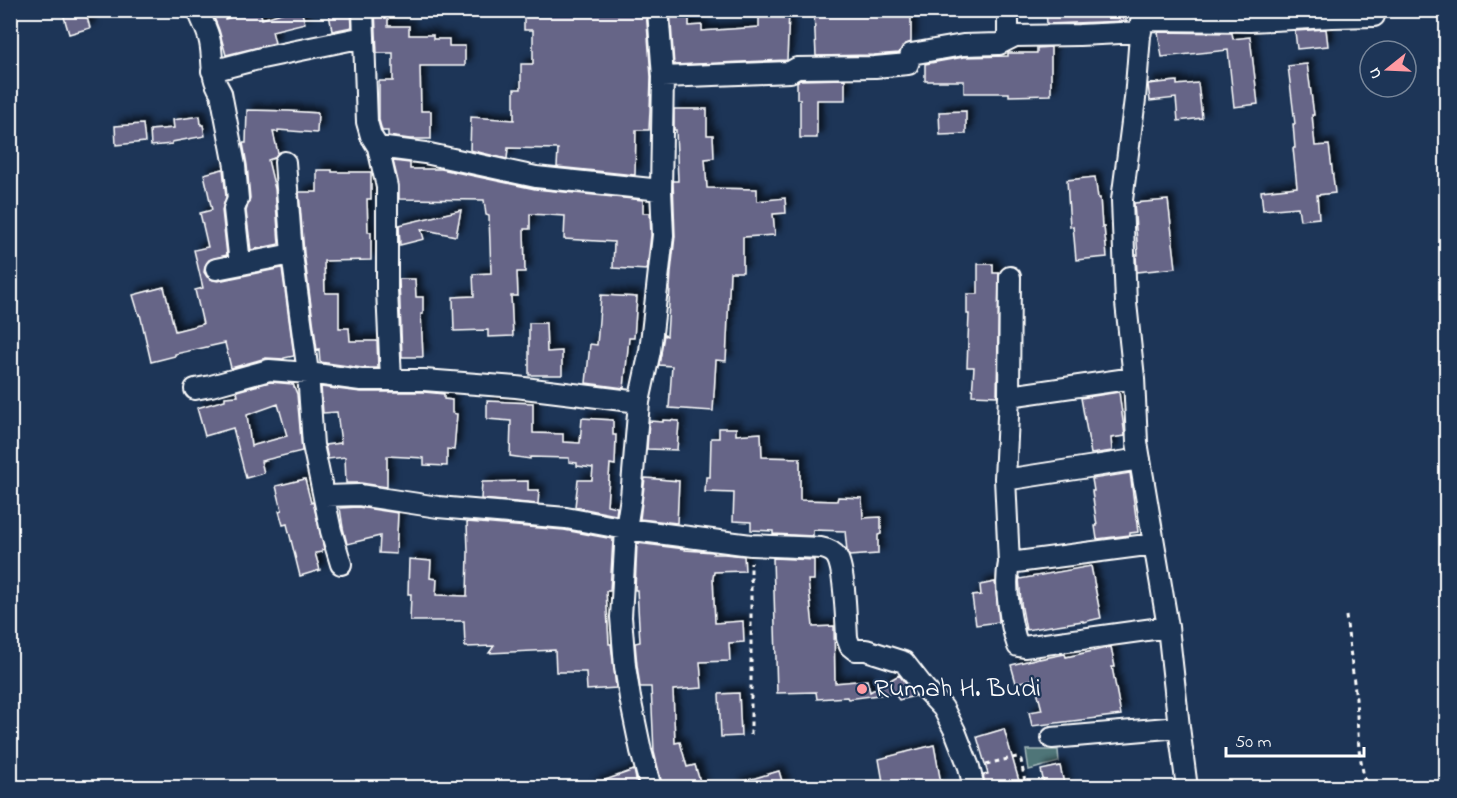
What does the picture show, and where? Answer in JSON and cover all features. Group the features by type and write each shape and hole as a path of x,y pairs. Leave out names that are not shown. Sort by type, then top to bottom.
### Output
{"street":[{"path":"198,10 210,40 212,71 221,93 235,166 238,200 234,209 240,264"},
{"path":"363,10 367,122 371,136 378,147 387,187 387,290 391,380"},
{"path":"651,788 641,751 625,666 621,617 626,529 631,498 639,402 651,351 663,235 663,77 658,10"},
{"path":"1008,10 1008,39"},
{"path":"663,77 790,72 797,68 875,67 908,64 911,54 963,45 999,44 1015,36 1079,35 1142,21 1250,16 1374,16"},
{"path":"1142,21 1122,200 1126,303 1134,378 1137,442 1168,627 1187,788"},
{"path":"212,71 262,57 364,37"},
{"path":"378,147 425,153 536,177 662,190"},
{"path":"285,162 292,254 308,373 313,445 331,531 341,564"},
{"path":"216,269 292,254"},
{"path":"1010,277 1009,396 1005,478 1009,563 1006,576 1013,632 1018,646 1168,627"},
{"path":"195,389 269,370 361,380 424,380 516,387 639,402"},
{"path":"1009,396 1134,378"},
{"path":"1005,478 1011,479 1140,459"},
{"path":"325,496 359,495 438,507 566,518 626,529 751,545 829,550 838,558 842,574 847,638 850,646 855,650 866,650 904,662 943,708 969,767 974,788"},
{"path":"1009,563 1154,544"},
{"path":"1053,738 1179,727"}],"path":[{"path":"751,545 751,735"},
{"path":"1346,616 1356,699 1359,750 1366,788"},
{"path":"969,767 1017,757 1022,760 1026,788"}],"green space":[{"path":"1026,750 1058,750 1059,762 1029,770"}],"building":[{"path":"62,10 85,10 90,28 69,34"},
{"path":"211,10 223,10 225,19 260,10 262,19 291,10 301,10 305,23 272,31 275,43 226,55"},
{"path":"375,10 388,10 388,26 409,26 409,35 433,35 433,39 449,39 449,46 465,46 465,66 420,66 421,111 431,111 431,139 388,136 388,131 382,131 379,120 379,81 393,81 393,53 377,53"},
{"path":"524,10 646,10 651,77 649,130 636,130 635,175 557,167 558,149 508,148 507,159 470,150 471,117 514,120 514,89 521,89 521,64 533,64 533,30 524,30"},
{"path":"670,10 689,10 689,26 702,25 702,31 759,27 759,10 789,10 787,60 674,65"},
{"path":"814,10 911,10 911,42 904,45 899,53 816,56"},
{"path":"1046,10 1126,10 1126,21 1047,24"},
{"path":"351,11 352,27 332,31 329,14"},
{"path":"1326,29 1328,46 1297,49 1295,31"},
{"path":"1158,32 1232,33 1233,39 1250,37 1258,104 1234,107 1228,50 1162,57"},
{"path":"1051,47 1051,95 1009,96 1009,93 964,93 964,81 925,81 925,64 964,57 1037,53 1037,48"},
{"path":"1307,64 1314,115 1312,115 1315,146 1329,145 1335,193 1317,195 1319,218 1300,220 1298,207 1263,210 1261,191 1297,187 1293,148 1295,148 1293,124 1295,124 1288,66"},
{"path":"845,79 845,100 817,100 817,138 800,138 800,99 797,99 797,82 800,80"},
{"path":"1177,81 1177,85 1198,83 1202,118 1178,121 1176,98 1150,101 1148,84"},
{"path":"674,109 707,109 707,135 713,135 714,158 705,159 707,188 757,189 757,201 785,198 786,213 773,214 775,235 743,237 743,272 730,272 726,361 716,360 713,411 669,408 672,366 659,365 664,335 667,336 675,236 673,181 678,181"},
{"path":"247,110 318,113 317,133 278,130 278,132 273,132 278,153 274,158 268,160 275,189 279,244 251,250 246,211 250,198 243,143 246,143"},
{"path":"966,111 966,134 940,135 939,112"},
{"path":"200,116 205,136 172,142 172,144 151,146 150,130 174,128 173,120"},
{"path":"143,124 145,142 116,145 115,126"},
{"path":"393,161 410,163 410,169 441,169 535,189 643,200 643,213 650,213 651,235 647,270 613,268 614,242 564,239 565,216 530,214 530,229 524,229 525,272 517,272 518,296 511,296 513,336 488,337 488,330 454,331 453,297 474,296 473,274 491,273 489,216 486,215 484,200 399,199 399,185"},
{"path":"223,169 226,197 222,210 227,255 209,260 204,272 207,277 218,281 282,268 294,356 284,359 266,358 231,368 225,343 151,362 140,314 133,295 164,287 175,331 203,324 195,290 203,288 194,250 208,247 200,213 212,210 204,174"},
{"path":"317,170 371,172 371,199 367,199 368,232 371,232 371,260 324,261 325,293 339,293 339,328 349,328 350,341 377,341 378,368 320,362 304,253 299,192 317,192"},
{"path":"1095,177 1098,198 1100,198 1107,257 1076,260 1073,226 1070,227 1067,180"},
{"path":"1168,200 1176,268 1137,272 1134,203"},
{"path":"461,210 456,236 421,229 424,239 400,245 399,225"},
{"path":"978,264 993,264 993,273 999,273 997,396 972,395 974,367 967,367 969,314 967,314 967,294 978,294"},
{"path":"399,279 415,279 416,297 423,297 423,314 421,314 423,357 402,357"},
{"path":"601,295 637,297 634,338 629,338 624,388 586,383 590,344 597,345"},
{"path":"529,323 546,323 547,352 562,351 562,375 529,375"},
{"path":"270,382 293,384 297,394 302,451 261,461 264,473 246,478 233,428 205,436 197,408 225,400 225,397 238,396 237,391","holes":["278,404 287,436 251,446 247,415"]},
{"path":"321,387 361,392 444,394 444,399 452,400 452,413 457,414 454,450 447,449 447,466 424,465 424,458 387,456 387,487 346,483 345,457 328,459 325,445 341,443 337,412 323,413"},
{"path":"1119,392 1125,436 1111,438 1112,451 1091,454 1081,398"},
{"path":"487,401 533,403 533,433 563,434 563,442 580,443 582,418 613,420 613,435 616,435 615,465 610,464 607,505 617,507 616,515 575,507 578,480 592,480 593,468 577,466 577,463 569,462 569,458 530,457 530,459 510,456 511,421 487,419"},
{"path":"663,420 679,421 677,450 647,449 649,421 663,422"},
{"path":"719,428 736,428 736,435 761,433 762,457 800,458 800,500 837,501 838,497 862,498 863,518 881,517 878,554 849,556 845,531 813,530 813,536 773,534 773,531 751,530 751,522 733,521 734,493 705,492 706,477 710,477 711,438 719,438"},
{"path":"1130,473 1138,532 1097,539 1092,479"},
{"path":"645,478 679,481 677,523 640,519"},
{"path":"305,479 324,549 322,552 315,553 320,570 300,576 287,524 283,525 279,511 282,510 276,486"},
{"path":"528,481 528,490 539,490 538,504 481,499 482,482"},
{"path":"358,507 398,513 396,554 379,553 380,536 347,544 340,508"},
{"path":"467,522 564,530 613,539 610,591 606,591 609,644 611,644 616,688 587,690 586,672 556,672 555,650 489,653 494,646 465,647 464,621 410,621 409,559 431,561 430,578 437,579 436,595 467,596"},
{"path":"637,543 744,556 745,571 714,572 713,578 715,623 743,621 744,642 729,643 730,661 700,662 702,688 673,690 675,743 680,742 687,767 695,765 702,788 663,788 654,752 651,687 640,687 637,665 635,643 640,642 637,590 635,590"},
{"path":"773,558 814,560 814,580 808,580 813,627 834,626 835,683 867,680 870,692 899,675 915,696 899,700 894,693 848,699 847,697 817,699 816,692 777,693"},
{"path":"1091,566 1101,618 1026,630 1019,577 1020,579"},
{"path":"995,582 999,622 976,625 972,596 981,595 980,585"},
{"path":"1111,647 1115,667 1112,667 1121,715 1032,726 1029,712 1042,710 1034,679 1016,683 1011,665 1039,658 1065,654 1066,657"},
{"path":"739,693 741,736 721,737 719,694"},
{"path":"1004,729 1021,788 986,788 983,775 988,774 977,737"},
{"path":"934,745 941,783 915,788 884,788 879,759"},
{"path":"1060,766 1065,788 1045,788 1041,770"},
{"path":"634,770 638,788 591,788 591,785"},
{"path":"779,771 784,788 736,788 735,784"}],"place":[{"name":"Rumah H. Budi","path":"862,689"}]}
